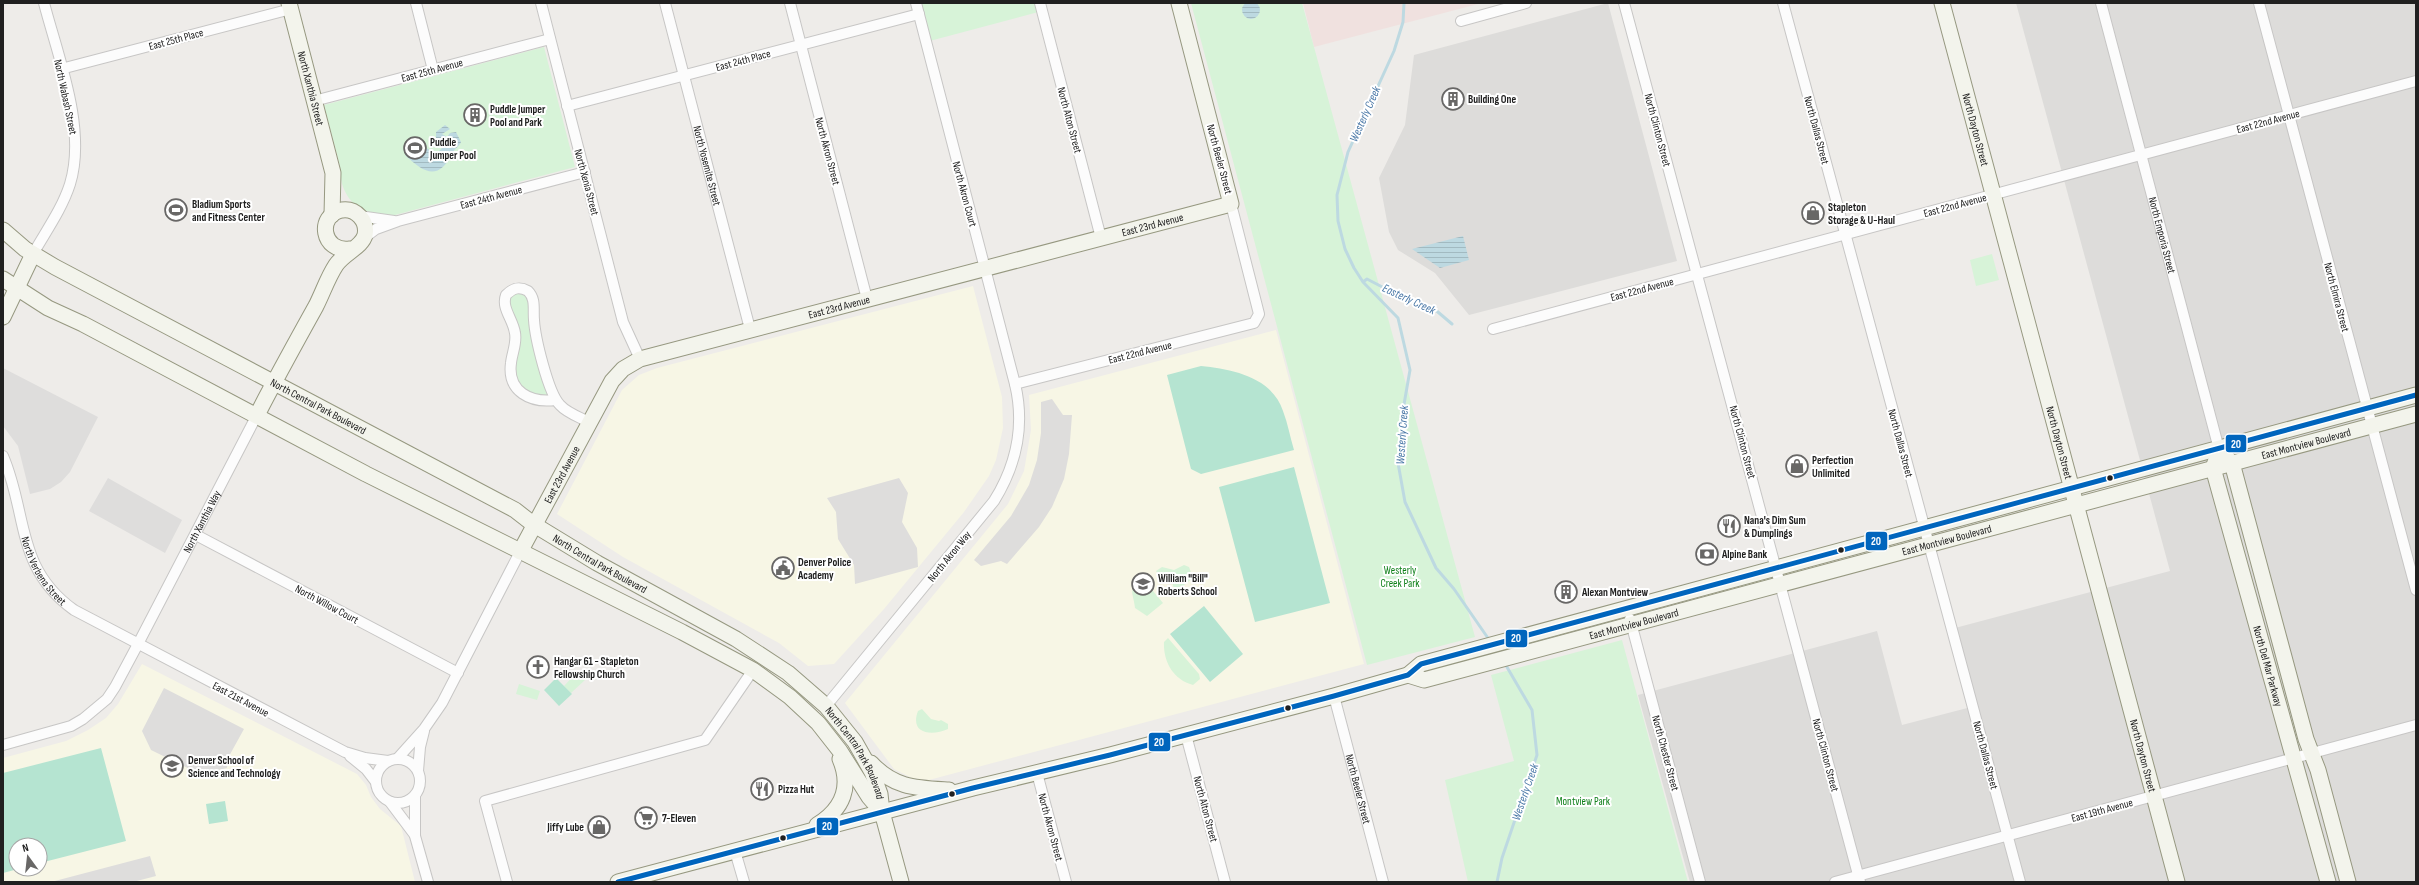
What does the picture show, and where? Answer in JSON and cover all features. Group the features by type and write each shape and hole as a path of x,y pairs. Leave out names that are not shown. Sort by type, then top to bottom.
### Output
{"main road":[{"name":"North Beeler Street","path":"1179,3 1231,204"},
{"name":"North Dayton Street","path":"1942,3 2177,882"},
{"name":"North Xanthia Street","path":"290,6 333,173 348,204 357,214"},
{"name":"North Xanthia Street","path":"332,215 333,173"},
{"name":"East 23rd Avenue","path":"520,552 533,524 612,381 624,369 640,359 867,298 1231,204"},
{"path":"343,210 357,214 365,226 364,238 360,243 350,249 339,249 329,242 325,231 328,220 332,215 343,210"},
{"name":"North Central Park Boulevard","path":"3,230 33,254 515,510 533,524 604,567 736,639 788,673 826,706 863,754 878,787 882,812"},
{"name":"North Xanthia Way","path":"324,288 330,250 329,242"},
{"name":"North Xanthia Way","path":"257,415 336,265 350,249"},
{"path":"3,317 18,289 33,254"},
{"name":"North Central Park Boulevard","path":"3,279 48,308 83,324 520,552 682,632 753,670 790,697 829,737 869,797 882,812"},
{"name":"East Montview Boulevard","path":"618,882 963,790 1037,773 1334,696 1408,675 1421,664 1925,529 2416,395"},
{"name":"East Montview Boulevard","path":"1408,675 1424,680 1515,654 2416,414"},
{"path":"2213,468 2219,449"},
{"name":"North Emporia Street","path":"2219,449 2232,464"},
{"name":"North Del Mar Parkway","path":"2232,464 2306,739 2312,754 2348,882"},
{"name":"North Del Mar Parkway","path":"2213,468 2328,882"},
{"path":"806,832 832,815 844,796 846,784 844,769 829,737"},
{"path":"863,754 879,772 893,781 922,788 963,790"},
{"path":"882,812 901,882"}],"street":[{"name":"North Wabash Street","path":"33,254 62,203 74,168 75,128 44,3"},
{"path":"416,3 433,70"},
{"name":"North Xenia Street","path":"541,3 623,322 640,359"},
{"name":"North Yosemite Street","path":"665,3 750,329"},
{"name":"North Akron Street","path":"790,3 867,298"},
{"name":"North Akron Court","path":"916,3 1015,384"},
{"name":"North Alton Street","path":"1040,3 1101,238"},
{"path":"1461,20 1526,3"},
{"name":"North Clinton Street","path":"1624,3 1860,879"},
{"name":"North Dallas Street","path":"1783,3 2020,882"},
{"name":"North Emporia Street","path":"2101,3 2219,449"},
{"name":"North Elmira Street","path":"2259,3 2416,590"},
{"name":"East 25th Place","path":"61,69 290,6"},
{"name":"East 24th Place","path":"567,106 918,14"},
{"name":"East 25th Avenue","path":"314,101 550,39"},
{"name":"East 22nd Avenue","path":"1493,328 2416,82"},
{"name":"East 24th Avenue","path":"364,238 376,229 398,221 585,172"},
{"name":"North Beeler Street","path":"1231,204 1259,314"},
{"name":"East 24th Avenue","path":"357,214 398,221"},
{"path":"555,400 542,401 529,398 519,390 513,380 510,369 515,345 515,333 504,304 506,295 514,289 518,288 528,291 534,300 536,330 549,386 555,400 564,410 589,422"},
{"name":"East 22nd Avenue","path":"1015,384 1254,323 1259,314"},
{"name":"North Akron Way","path":"826,706 994,501 1003,486 1017,450 1020,430 1020,411 1015,384"},
{"name":"North Xanthia Way","path":"3,745 55,732 83,719 107,699 196,535 257,415"},
{"name":"North Verbena Street","path":"3,456 28,549 40,576 53,593 74,610 138,644"},
{"name":"North Willow Court","path":"196,535 458,673"},
{"path":"415,836 390,802 383,798 376,782 379,770 393,760 424,729 442,703 520,552"},
{"name":"North Chester Street","path":"1627,608 1700,882"},
{"name":"East 21st Avenue","path":"138,644 345,752 365,758 393,760"},
{"path":"507,882 484,800 705,740 753,670"},
{"name":"North Beeler Street","path":"1334,696 1383,882"},
{"name":"East 19th Avenue","path":"1835,882 1860,879 2008,835 2416,725"},
{"path":"424,729 420,747 418,771 420,784 415,796 415,836 428,882"},
{"name":"North Alton Street","path":"1186,735 1225,882"},
{"name":"East 21st Avenue","path":"345,752 366,769 376,782"},
{"path":"393,760 413,764 418,771"},
{"name":"North Akron Street","path":"1037,773 1066,882"},
{"path":"390,802 408,801 415,796"},
{"path":"735,851 744,882"}],"shaded area":[{"path":"1303,3 1482,3 1314,47"},
{"path":"1608,3 1677,261 1469,315 1435,273 1398,250 1389,232 1379,178 1405,125 1414,55"},
{"path":"2016,3 2416,3 2416,882 1690,882 1638,695 1877,631 1902,725 1975,706 1955,628 2170,571"},
{"name":"Denver Police Academy","path":"973,286 1002,397 1003,428 996,460 989,476 964,512 884,609 834,664 808,666 779,643 623,557 557,514 622,390 639,375 657,368"},
{"name":"William \"Bill\" Roberts School","path":"1276,330 1364,664 929,780 912,778 894,769 845,703 1008,504 1024,471 1031,430 1029,395"},
{"path":"3,368 98,417 70,472 61,482 50,489 30,494 18,446 3,426"},
{"path":"1052,399 1063,415 1072,415 1069,454 1064,479 1052,507 1039,527 1007,564 1001,561 981,566 974,560 1011,516 1029,485 1037,460 1041,433 1041,402"},
{"path":"108,478 182,520 165,553 89,511"},
{"path":"899,478 908,493 902,522 917,548 918,567 855,584 854,565 838,539 836,512 827,498"},
{"name":"Denver School of Science and Technology","path":"142,664 357,774 366,785 371,797 380,809 401,826 415,882 3,882 3,758 66,741 88,730 106,718 118,704"},
{"path":"164,688 244,729 228,758 227,768 200,774 151,750 142,731"},
{"path":"150,856 156,876 133,882 51,882"}],"green space":[{"path":"915,3 1040,3 1042,11 926,42"},
{"name":"Westerly Creek Park","path":"1191,3 1302,3 1475,637 1367,665"},
{"path":"544,47 575,167 395,215 378,215 370,213 362,210 350,200 342,184 340,165 324,105"},
{"path":"1992,254 1999,280 1976,286 1970,260"},
{"path":"516,291 528,296 548,395 546,397 528,392 516,378 507,301"},
{"path":"1201,366 1213,367 1250,377 1270,390 1278,399 1283,411 1294,450 1201,474 1191,469 1167,375"},
{"path":"1294,467 1330,603 1255,622 1219,487"},
{"path":"1184,565 1189,567 1193,578 1179,589 1174,588 1170,578 1165,583 1156,571 1162,567 1174,570"},
{"path":"1143,579 1163,603 1147,616 1135,608 1132,594 1135,586"},
{"path":"1204,606 1243,654 1210,682 1170,634"},
{"path":"1168,638 1199,674 1200,679 1193,685 1180,679 1167,663 1164,642"},
{"name":"Montview Park","path":"1622,640 1688,882 1468,882 1445,780 1514,761 1491,675"},
{"path":"577,672 585,680 571,693 564,686"},
{"path":"556,678 572,694 559,706 544,690"},
{"path":"519,684 540,691 537,700 516,694"},
{"path":"922,709 931,719 941,720 948,724 948,729 936,733 930,733 924,732 920,729 917,725 916,719 918,711"},
{"path":"101,748 126,841 48,861 48,837 8,837 8,872 3,873 3,773"},
{"path":"225,801 228,821 209,824 206,804"}],"water":[{"path":"1247,1 1255,1 1260,6 1258,17 1255,19 1247,19 1242,14 1242,6"},
{"name":"Puddle Jumper Pool","path":"445,125 450,129 442,134 447,137 450,133 456,132 461,142 448,161 437,171 431,172 419,167 405,155 405,144 413,138 419,139 429,150 438,152 444,146 436,140 436,132"},
{"path":"1463,236 1469,260 1440,268 1412,249"}],"waterway":[{"name":"Westerly Creek","path":"1404,3 1403,22 1394,51 1348,152 1337,195 1338,221 1345,249 1354,268 1363,282 1398,318 1410,370 1403,410 1398,463 1405,502 1436,568 1454,589 1490,641"},
{"name":"Easterly Creek","path":"1363,282 1367,279 1407,300 1432,307 1452,324"},
{"name":"Westerly Creek","path":"1497,882 1502,858 1537,755 1532,710 1504,662"}],"transit line":[{"name":"20","path":"618,882 973,788 1110,755 1334,696 1408,675 1421,664 2416,395"}],"place":[{"name":"Building One","path":"1453,99"},
{"name":"Puddle Jumper Pool and Park","path":"475,115"},
{"name":"Puddle Jumper Pool","path":"415,148"},
{"name":"Bladium Sports and Fitness Center","path":"176,210"},
{"name":"Stapleton Storage & U-Haul","path":"1813,213"},
{"name":"Perfection Unlimited","path":"1797,466"},
{"name":"Nana's Dim Sum & Dumplings","path":"1729,526"},
{"name":"Alpine Bank","path":"1707,554"},
{"name":"Denver Police Academy","path":"783,568"},
{"name":"William \"Bill\" Roberts School","path":"1143,584"},
{"name":"Alexan Montview","path":"1566,592"},
{"name":"Hangar 61 - Stapleton Fellowship Church","path":"538,667"},
{"name":"Denver School of Science and Technology","path":"172,766"},
{"name":"Pizza Hut","path":"762,789"},
{"name":"7-Eleven","path":"646,818"},
{"name":"Jiffy Lube","path":"599,827"}]}
